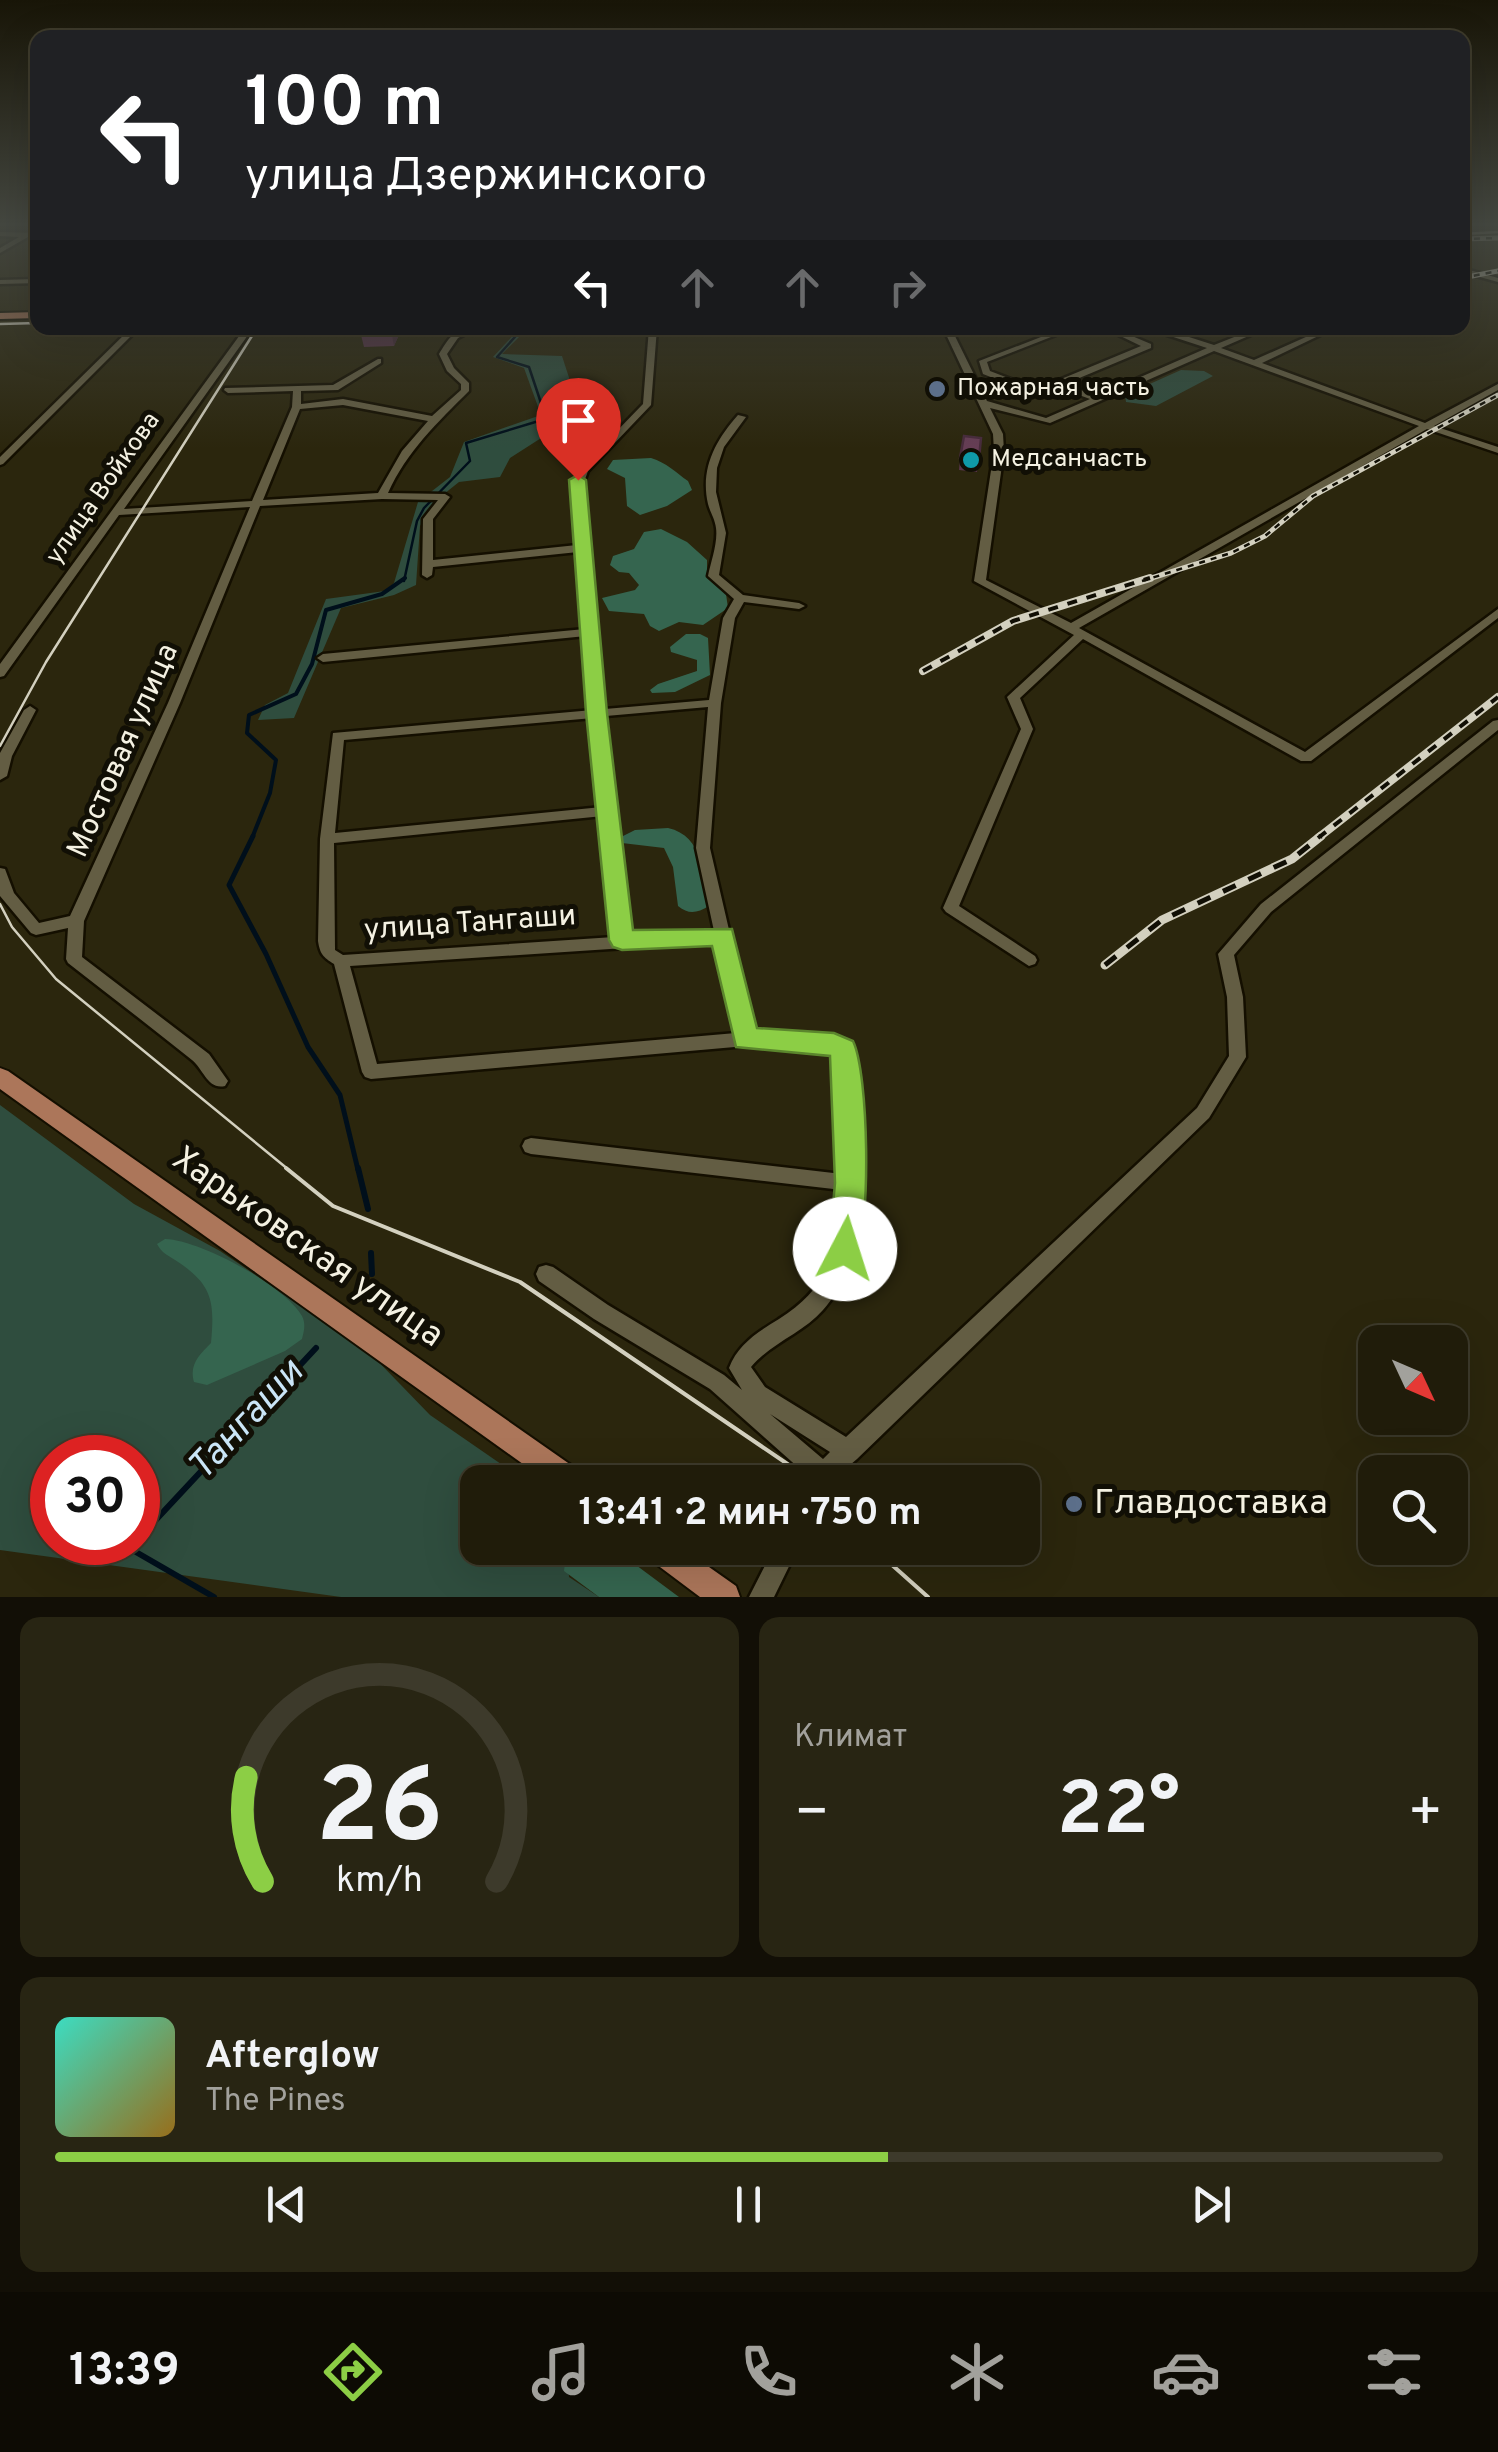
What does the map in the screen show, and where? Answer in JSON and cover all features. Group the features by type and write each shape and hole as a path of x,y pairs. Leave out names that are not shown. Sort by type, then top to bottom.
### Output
{"main road":[{"path":"2,318 30,316"},
{"name":"Харьковская улица","path":"0,1077 547,1465"},
{"path":"681,1565 725,1597"}],"street":[{"path":"0,462 128,335"},
{"name":"улица Войкова","path":"0,673 243,335"},
{"path":"382,496 396,464 433,418 465,391 465,384 450,369 443,354 457,335"},
{"path":"622,940 596,713 578,480 647,405 652,335"},
{"path":"949,335 998,434 999,451 980,581 1306,758 1498,612"},
{"path":"1042,335 982,361 986,372 1037,392 1148,346 1130,335"},
{"path":"1175,335 1498,450"},
{"path":"983,403 1048,421 1245,335"},
{"path":"1254,363 1316,335"},
{"path":"228,390 335,388 378,361"},
{"path":"1058,384 1098,399"},
{"path":"1029,960 951,908 1027,729 1012,697 1077,631 1498,387"},
{"name":"Мостовая улица","path":"76,921 174,703 296,407 297,389"},
{"path":"296,407 343,402 433,418"},
{"path":"741,417 724,435 713,456 710,483 713,509 721,527 713,576 740,598 799,606"},
{"path":"117,512 382,496 446,497 428,520 427,570 582,548"},
{"path":"740,598 729,618 715,703 704,848 746,1039"},
{"path":"323,658 590,632"},
{"path":"715,703 338,736 328,839 326,942 328,953 341,961 371,1072 746,1039 834,1044 843,1050 851,1183 845,1249 826,1294 792,1326 744,1355 739,1368 758,1394 849,1450"},
{"path":"0,776 5,756 30,710"},
{"path":"834,1465 1204,1114 1238,1058 1235,998 1226,954 1266,908 1498,724"},
{"path":"328,839 608,811"},
{"path":"0,873 8,895 36,929 76,921 74,958 203,1059 219,1081"},
{"name":"улица Тангаши","path":"341,961 723,936"},
{"path":"531,1146 851,1183"},
{"path":"546,1274 717,1382 807,1465"},
{"path":"761,1597 777,1565"}],"green space":[{"path":"513,335 521,335 502,354 562,356 577,402 549,433 510,458 500,477 459,482 434,502 420,526 416,585 394,595 341,608 294,718 258,720 265,705 288,693 326,599 385,591 394,583 418,502 450,477 464,442 541,415 524,368 493,357"},
{"path":"1181,370 1204,371 1213,376 1156,406 1126,402 1125,395"},
{"path":"651,458 688,481 692,490 667,506 640,515 627,506 625,478 607,469 613,460"},
{"path":"661,529 687,542 707,560 707,578 726,594 728,608 703,625 679,622 659,631 650,626 644,614 609,611 602,598 635,590 639,585 629,573 610,565 613,556 634,549 644,532"},
{"path":"686,634 708,638 710,675 675,692 652,693 650,690 658,684 697,671 697,660 671,652 670,647"},
{"path":"668,828 689,839 700,859 709,906 701,910 689,912 678,906 673,867 664,848 622,843 621,837 635,830"},
{"path":"0,1105 134,1204 220,1251 368,1351 430,1415 502,1465 460,1465 460,1565 568,1565 569,1577 599,1597 341,1597 109,1565 160,1565 160,1435 30,1435 30,1554 0,1550"},
{"path":"165,1239 219,1256 278,1291 302,1316 302,1339 285,1351 207,1385 194,1382 194,1365 211,1343 211,1304 197,1277 159,1247 157,1244"},
{"path":"565,1565 636,1565 679,1597 599,1597 564,1571"}],"building":[{"path":"964,436 981,438 979,459 960,458"}],"waterway":[{"path":"405,578 417,521 424,508 470,461 466,443 542,420 545,415 529,367 497,357 517,335"},
{"path":"252,838 270,793 276,760 247,733 249,715 296,694 312,664 326,610 382,594 405,578"},
{"path":"253,836 229,885 266,954 308,1047 340,1095 358,1170"},
{"path":"358,1168 368,1209"},
{"path":"371,1253 372,1274"},
{"name":"Тангаши","path":"160,1515 316,1348"},
{"name":"Тангаши","path":"158,1565 214,1597"}],"tram line":[{"path":"0,324 30,323"},
{"path":"0,746 46,662 253,335"},
{"path":"0,904 12,927 56,979 289,1170"},
{"path":"286,1168 333,1206 520,1282 789,1465"},
{"path":"892,1565 928,1597"}],"railway":[{"path":"1142,581 1231,553 1265,536 1313,496 1498,395"},
{"path":"923,671 1013,621 1150,578"},
{"path":"1318,838 1498,697"},
{"path":"1105,965 1162,920 1292,859 1321,836"}],"place":[{"name":"Пожарная часть","path":"937,389"},
{"name":"Медсанчасть","path":"971,460"},
{"name":"Главдоставка","path":"1074,1504"}],"route":[{"path":"578,480 596,713 622,940 723,936 746,1039 834,1044 843,1050 851,1183 845,1249"}]}
